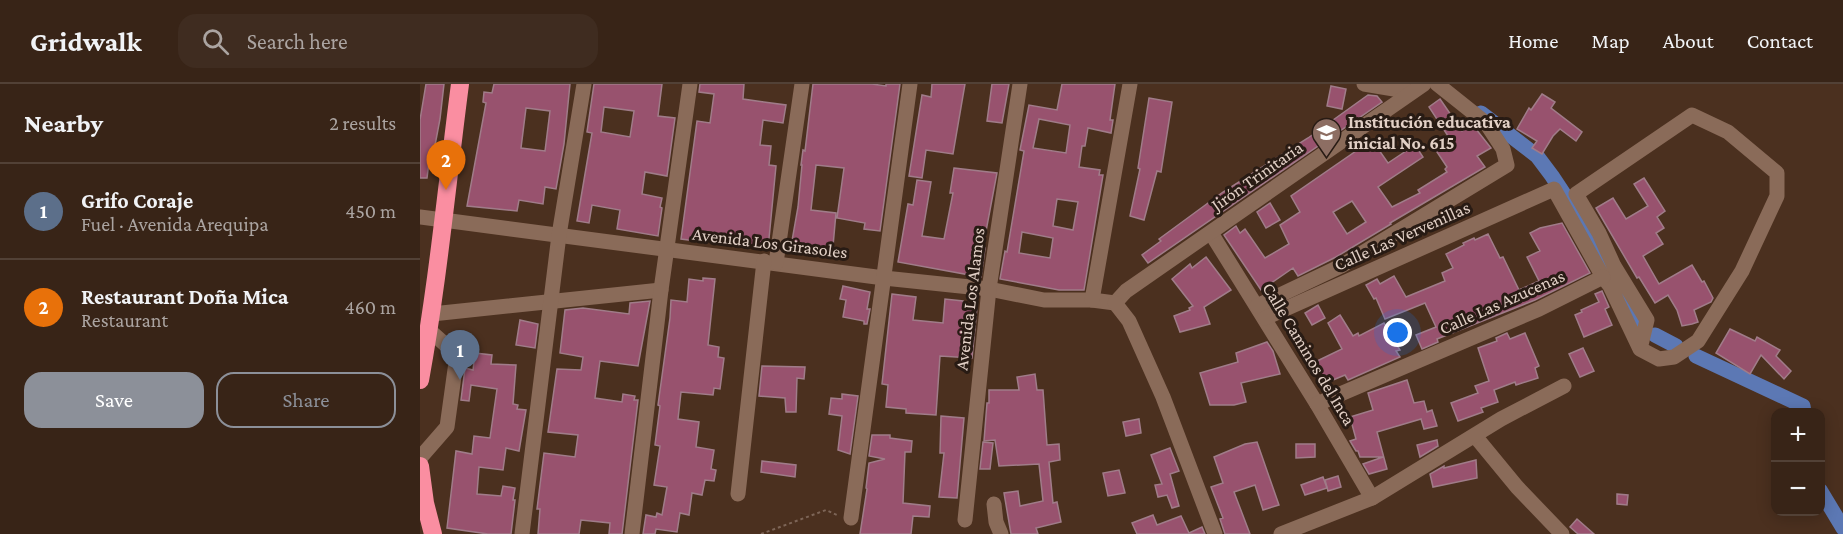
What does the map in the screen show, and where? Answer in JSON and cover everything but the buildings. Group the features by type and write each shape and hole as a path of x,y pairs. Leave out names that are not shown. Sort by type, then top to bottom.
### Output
{"highway":[{"path":"420,380 431,322 460,84"},
{"path":"420,466 425,503 433,534"}],"street":[{"path":"522,534 559,235 584,84"},
{"path":"632,534 661,290 690,84"},
{"path":"738,494 770,262 802,84"},
{"path":"851,518 910,84"},
{"name":"Avenida Los Alamos","path":"965,520 989,289 1020,84"},
{"path":"1092,300 1130,84"},
{"path":"1364,84 1418,88"},
{"name":"Calle Las Vervenillas","path":"1261,312 1506,165 1503,149 1486,123 1437,84"},
{"name":"Jirón Trinitaria","path":"1115,303 1126,291 1418,88"},
{"path":"1603,277 1610,286 1640,349 1659,360 1674,357 1698,341 1742,271 1777,196 1778,173 1728,132 1692,115 1576,194 1599,233 1614,266 1647,320 1640,349"},
{"name":"Calle Las Vervenillas","path":"1261,312 1554,189 1603,277"},
{"name":"Avenida Los Girasoles","path":"420,217 884,278 989,289 1044,300 1092,300 1115,303"},
{"name":"Calle Caminos del Inca","path":"1211,233 1317,404 1372,498"},
{"name":"Calle Las Azucenas","path":"1317,404 1539,309 1603,277"},
{"path":"420,458 447,427 457,355 431,322 550,301 661,290"},
{"path":"1115,303 1129,321 1163,397 1215,534"},
{"path":"1281,534 1372,498 1475,435 1564,386"},
{"path":"1475,435 1517,487 1562,534"},
{"path":"994,504 996,522 1001,534"}],"path":[{"path":"761,534 826,510 843,518 851,518"}],"waterway":[{"path":"1481,113 1537,156 1587,229 1637,320"},
{"path":"1655,335 1676,346"},
{"path":"1696,356 1803,408"},
{"path":"1825,498 1843,528"}],"place":[{"name":"Institución educativa inicial No. 615","path":"1327,158"},
{"name":"Restaurant Doña Mica","path":"446,190"},
{"name":"Grifo Coraje","path":"460,380"}]}
